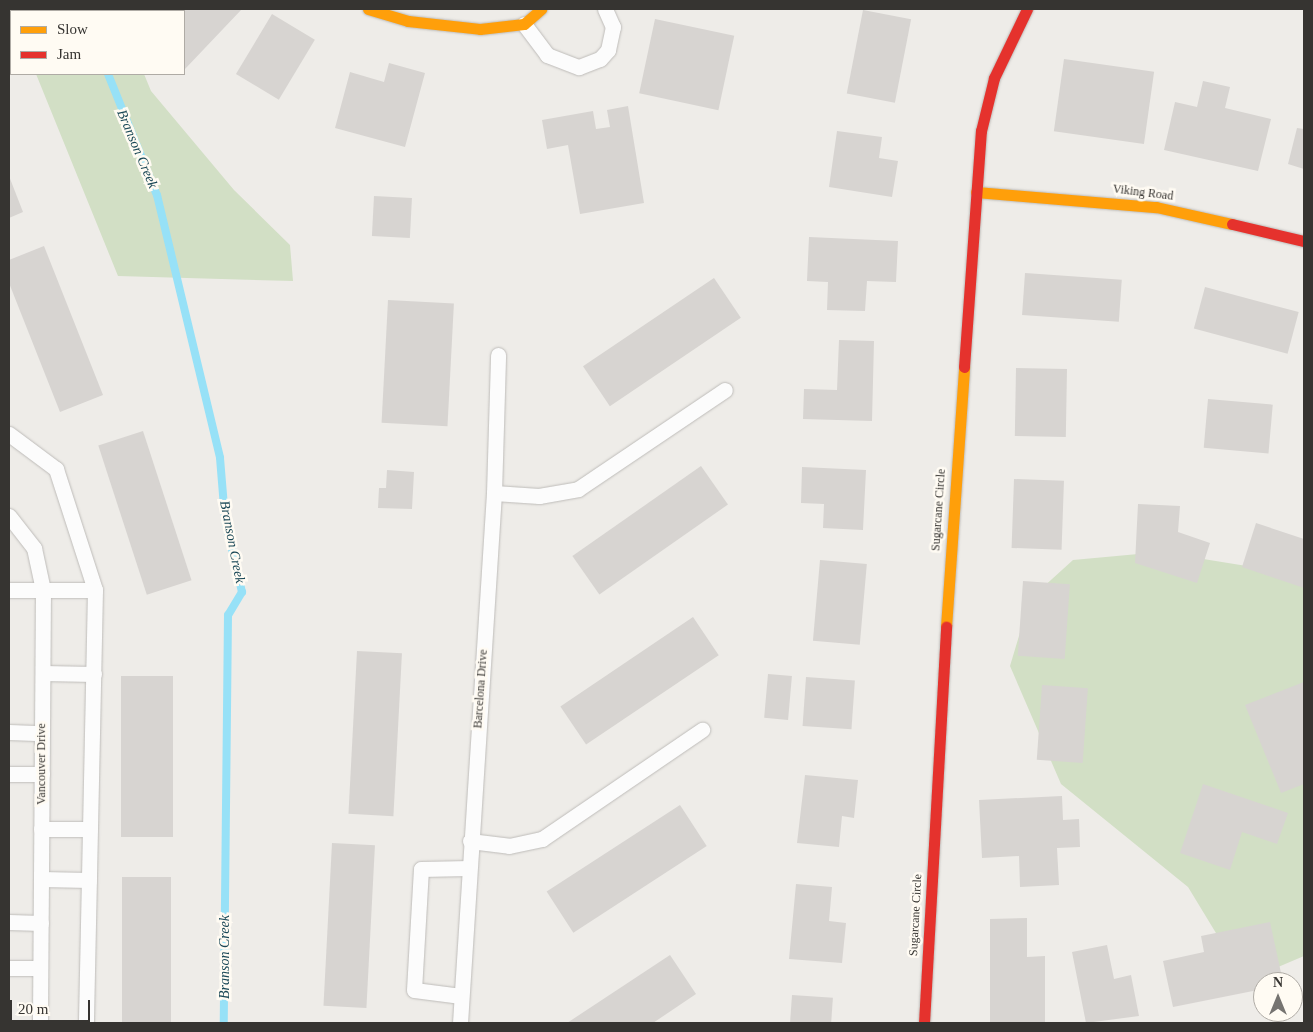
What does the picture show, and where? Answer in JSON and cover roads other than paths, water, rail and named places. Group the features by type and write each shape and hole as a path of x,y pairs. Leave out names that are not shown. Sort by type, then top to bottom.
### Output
{"street":[{"path":"368,9 408,21 480,29 524,24 541,9"},
{"name":"Sugarcane Circle","path":"924,1023 949,564 981,131 994,78 1027,9"},
{"name":"Viking Road","path":"976,192 1156,207 1304,241"}],"lane":[{"path":"524,24 547,55 579,67 600,58 608,50 613,28 605,9"},
{"name":"Barcelona Drive","path":"460,1023 470,841 494,493 498,355"},
{"path":"494,493 539,496 578,490 725,390"},
{"path":"9,434 56,469 95,590 86,1023"},
{"name":"Vancouver Drive","path":"9,516 34,548 42,566 40,1023"},
{"path":"9,590 95,590"},
{"path":"42,673 94,674"},
{"path":"470,841 509,846 542,838 702,730"},
{"path":"9,732 42,733"},
{"path":"9,774 42,774"},
{"path":"42,829 90,829"},
{"path":"461,996 414,990 420,869 469,868"},
{"path":"42,879 89,880"},
{"path":"9,922 41,923"},
{"path":"9,968 40,968"}],"waterway":[{"name":"Branson Creek","path":"108,75 157,195 220,458 225,519 242,592 228,615 224,1023"}]}
